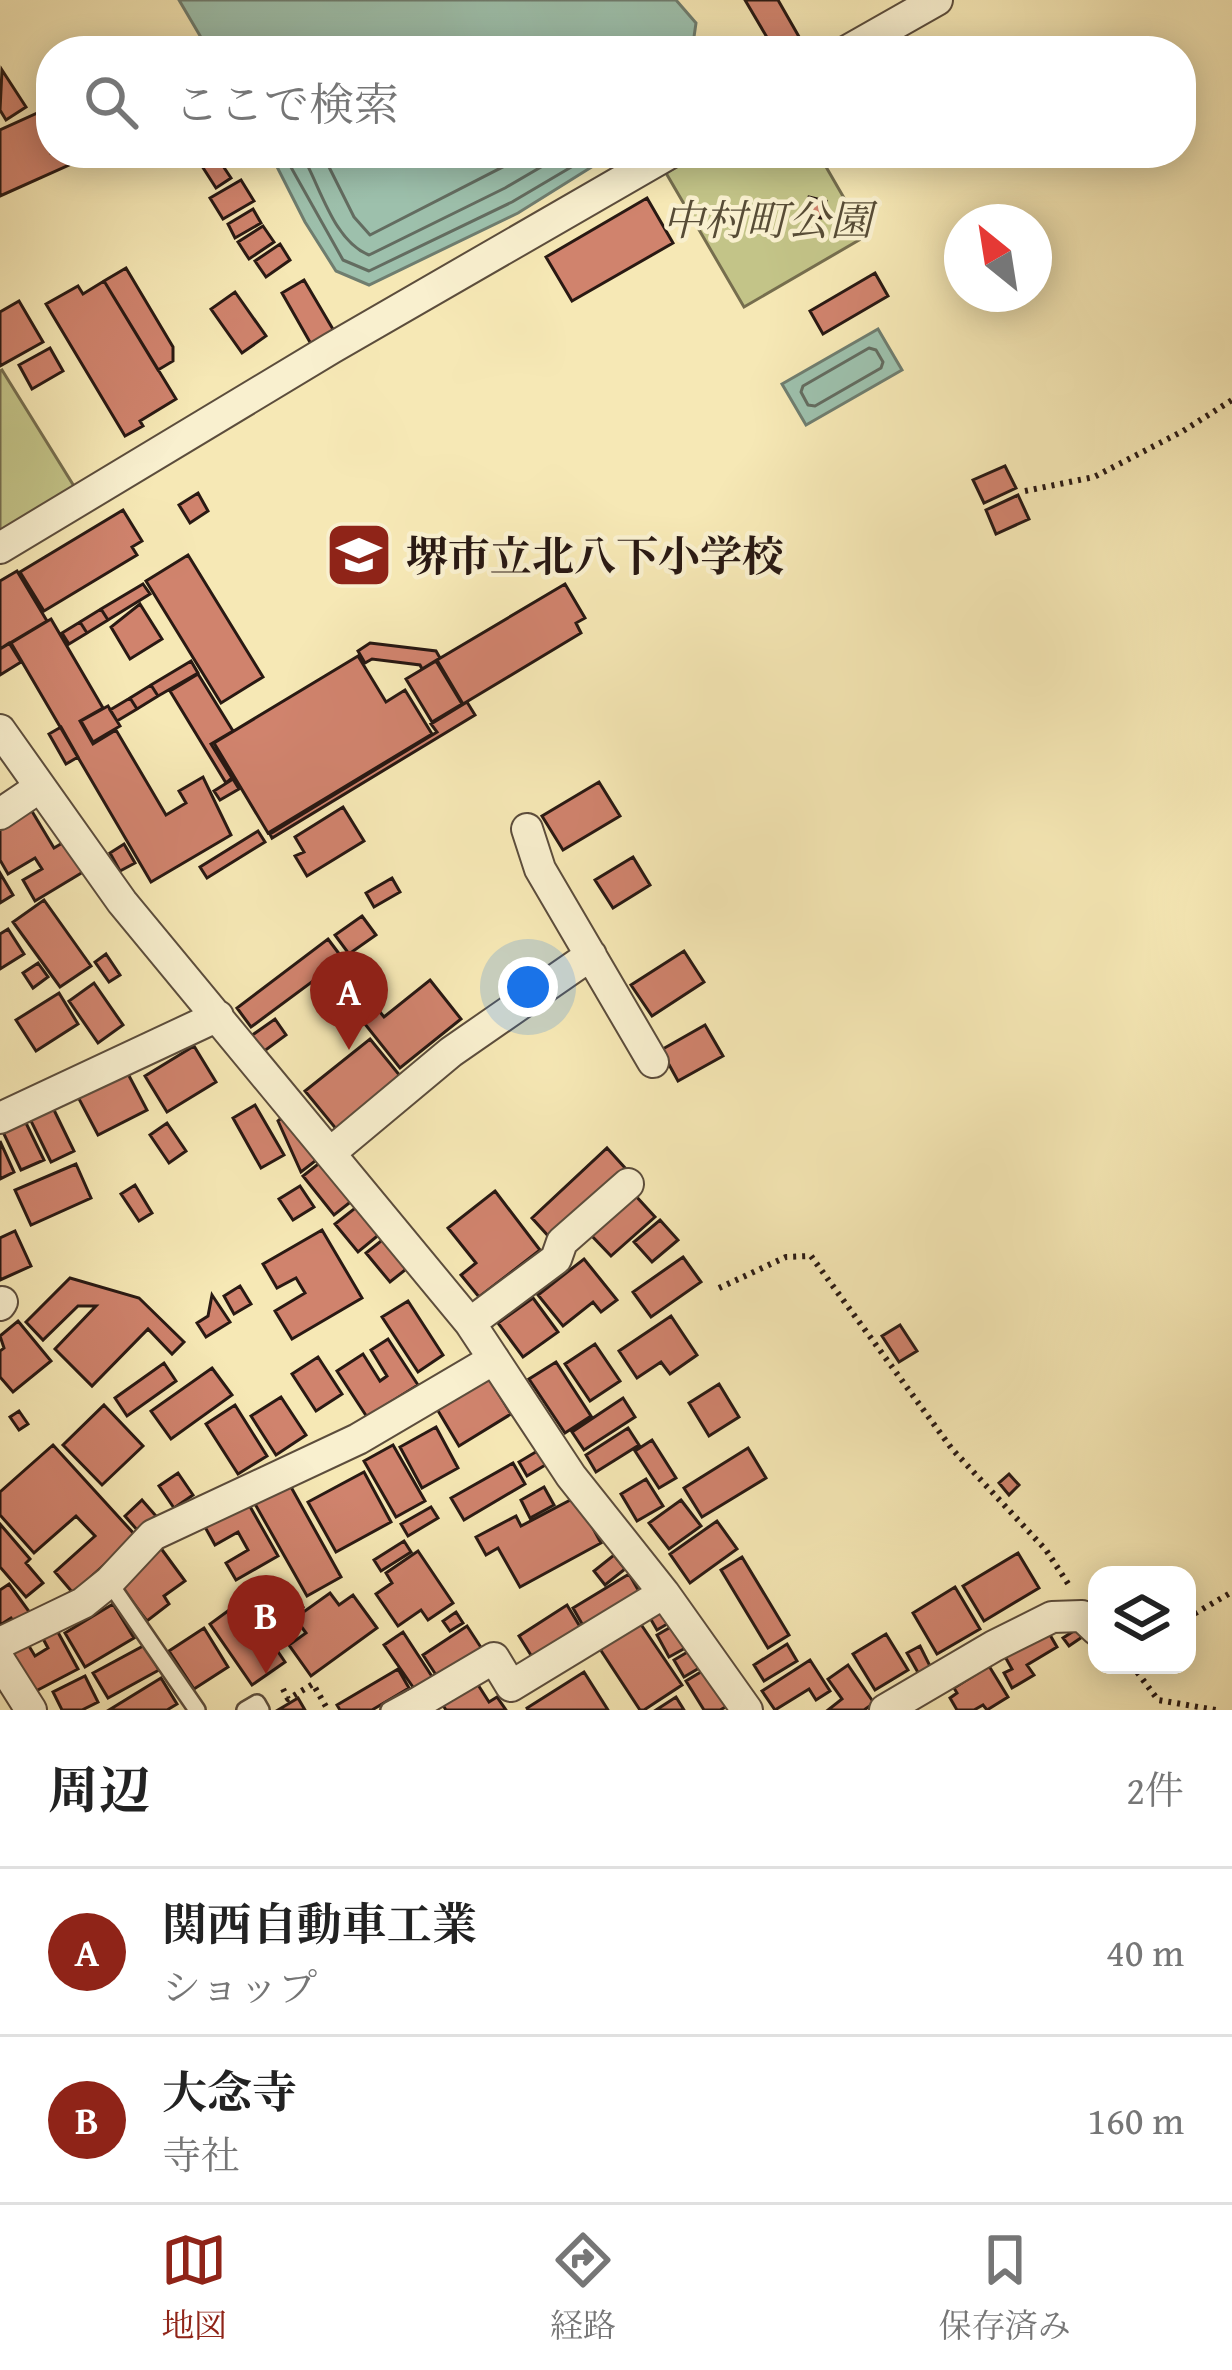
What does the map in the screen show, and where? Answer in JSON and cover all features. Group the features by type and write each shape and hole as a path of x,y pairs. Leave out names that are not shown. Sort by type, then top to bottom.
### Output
{"street":[{"path":"873,36 937,0"},
{"path":"0,548 644,168"},
{"path":"0,730 122,902 470,1323 571,1475 664,1593 747,1710"},
{"path":"0,814 40,787"},
{"path":"527,830 540,868 653,1062"},
{"path":"330,1153 451,1052 591,955"},
{"path":"0,1118 218,1016"},
{"path":"470,1323 556,1259 562,1242 628,1184"},
{"path":"0,1643 83,1603 153,1535 358,1439 494,1359"},
{"path":"408,1708 494,1658 512,1686 664,1593"},
{"path":"885,1710 1052,1617 1088,1623"},
{"path":"0,1661 31,1710"}],"lane":[{"path":"109,1582 197,1710"},
{"path":"245,1710 257,1703 261,1710"}],"path":[{"path":"1025,491 1094,477 1232,400"},
{"path":"719,1288 786,1257 811,1256 952,1449 1046,1550 1088,1620"},
{"path":"1196,1613 1232,1592"},
{"path":"1139,1674 1158,1700 1216,1710"},
{"path":"283,1690 288,1699 313,1684 328,1710"}],"green space":[{"name":"中村町公園","path":"674,168 827,168 866,236 744,307 666,173"},
{"path":"0,371 77,491 0,536"}],"water":[{"path":"179,0 676,0 696,23 694,36 200,36"},
{"path":"278,168 590,168 518,213 369,285 336,271"},
{"path":"878,329 902,370 806,425 782,384"}],"building":[{"path":"745,0 778,0 799,36 766,36"},
{"path":"2,70 26,107 6,120 0,110"},
{"path":"36,114 36,168 62,168 0,196 0,130"},
{"path":"203,168 224,168 231,178 216,188"},
{"path":"241,180 254,201 223,219 210,198"},
{"path":"809,197 826,201 821,218 804,214"},
{"path":"647,198 673,243 572,301 546,257"},
{"path":"253,209 261,223 235,238 228,224"},
{"path":"263,226 274,242 249,259 238,242"},
{"path":"280,244 290,260 266,277 255,261"},
{"path":"126,268 173,347 173,361 158,370 104,281"},
{"path":"875,273 888,296 823,334 810,311"},
{"path":"304,280 334,331 311,344 282,293"},
{"path":"104,281 176,399 125,436 46,304 78,286 83,294"},
{"path":"235,292 266,336 242,353 211,309"},
{"path":"19,301 43,342 0,366 0,312"},
{"path":"50,348 63,371 32,389 19,365"},
{"path":"1005,466 1016,488 984,503 973,480"},
{"path":"198,493 208,511 190,523 179,505"},
{"path":"1018,495 1029,519 996,534 986,510"},
{"path":"123,510 142,541 132,547 137,555 44,611 20,572"},
{"path":"188,555 263,677 221,703 146,581"},
{"path":"17,571 47,621 0,649 0,581"},
{"path":"143,584 150,594 108,620 101,609"},
{"path":"565,584 585,618 576,623 581,633 463,704 437,660"},
{"path":"140,604 162,639 130,659 111,627"},
{"path":"101,609 108,620 87,633 80,622"},
{"path":"51,619 103,708 80,721 93,744 116,730 166,815 186,803 179,791 203,777 231,835 151,882 11,643"},
{"path":"80,622 87,633 69,644 62,633"},
{"path":"9,643 21,662 0,675 0,649"},
{"path":"370,643 436,651 440,658 422,669 372,659 365,663 358,651"},
{"path":"358,656 386,702 405,690 432,734 268,833 214,743"},
{"path":"191,661 198,673 158,696 151,685"},
{"path":"436,661 462,704 432,722 406,679"},
{"path":"198,674 233,731 211,744 232,778 226,783 170,691"},
{"path":"151,685 158,696 137,709 130,698"},
{"path":"130,698 137,709 117,721 110,710"},
{"path":"467,702 475,715 272,838 270,834 437,732 431,724"},
{"path":"108,706 120,726 93,742 81,721"},
{"path":"61,727 78,757 66,764 49,734"},
{"path":"233,779 239,789 220,800 214,791"},
{"path":"599,782 620,816 563,850 542,816"},
{"path":"343,807 364,841 307,876 295,856 304,852 295,837"},
{"path":"30,808 54,848 64,842 83,872 35,901 23,880 42,869 35,858 8,874 0,860 0,826"},
{"path":"258,831 265,842 207,878 200,867"},
{"path":"124,844 135,863 120,871 110,853"},
{"path":"633,857 650,885 613,908 595,880"},
{"path":"0,873 13,895 0,903"},
{"path":"392,878 400,892 374,907 366,893"},
{"path":"44,900 91,966 60,987 13,922"},
{"path":"362,916 376,935 349,954 335,935"},
{"path":"8,929 24,954 0,969 0,934"},
{"path":"328,939 358,979 328,1001 313,981 251,1027 237,1008"},
{"path":"684,951 704,982 652,1016 631,985"},
{"path":"106,954 120,975 109,982 95,962"},
{"path":"38,963 48,977 33,988 23,973"},
{"path":"430,980 461,1019 400,1068 345,999 360,987 384,1017"},
{"path":"94,983 123,1025 98,1043 69,1001"},
{"path":"59,993 78,1024 36,1051 16,1020"},
{"path":"275,1019 286,1035 263,1052 251,1036"},
{"path":"705,1025 723,1056 678,1081 661,1050"},
{"path":"370,1039 401,1077 337,1130 305,1091"},
{"path":"194,1046 216,1082 167,1112 145,1076"},
{"path":"127,1072 147,1110 98,1135 78,1097"},
{"path":"255,1105 284,1155 261,1168 233,1118"},
{"path":"53,1108 74,1151 51,1162 30,1119"},
{"path":"285,1115 319,1158 301,1172 278,1121"},
{"path":"25,1121 44,1160 21,1170 3,1132"},
{"path":"167,1123 186,1151 169,1163 150,1135"},
{"path":"0,1141 14,1172 0,1179"},
{"path":"607,1148 626,1169 551,1239 532,1218"},
{"path":"322,1161 353,1200 334,1215 303,1176"},
{"path":"76,1164 91,1198 31,1225 15,1190"},
{"path":"135,1185 152,1213 139,1221 121,1194"},
{"path":"300,1186 314,1207 293,1220 279,1199"},
{"path":"495,1191 540,1250 479,1297 461,1275 476,1263 448,1228"},
{"path":"634,1194 655,1217 611,1256 590,1234"},
{"path":"359,1205 381,1233 358,1252 335,1224"},
{"path":"660,1220 678,1240 652,1262 634,1242"},
{"path":"322,1230 362,1298 292,1339 275,1311 305,1293 296,1278 277,1288 263,1264"},
{"path":"15,1231 31,1266 0,1280 0,1238"},
{"path":"386,1237 410,1266 390,1282 366,1253"},
{"path":"683,1257 701,1282 651,1317 633,1292"},
{"path":"584,1259 617,1300 601,1312 593,1302 563,1326 538,1295"},
{"path":"70,1278 139,1298 184,1342 172,1354 148,1329 92,1386 55,1349 96,1306 78,1306 43,1340 26,1322"},
{"path":"240,1286 251,1304 234,1314 224,1296"},
{"path":"212,1295 230,1322 206,1337 197,1323 208,1316"},
{"path":"533,1298 558,1332 523,1357 498,1323"},
{"path":"408,1301 443,1355 418,1372 382,1317"},
{"path":"671,1316 697,1355 670,1374 661,1362 637,1378 619,1351"},
{"path":"18,1321 51,1361 13,1392 0,1377 4,1348 0,1336"},
{"path":"900,1325 917,1351 899,1362 882,1336"},
{"path":"388,1339 418,1385 367,1417 337,1371 363,1354 380,1381 387,1376 371,1350"},
{"path":"595,1344 620,1381 590,1401 565,1364"},
{"path":"318,1357 342,1394 316,1411 292,1374"},
{"path":"556,1362 591,1416 565,1433 529,1379"},
{"path":"164,1363 176,1381 127,1416 115,1398"},
{"path":"212,1368 232,1395 171,1439 151,1411"},
{"path":"486,1373 511,1414 459,1446 434,1404"},
{"path":"719,1384 739,1417 709,1436 689,1403"},
{"path":"281,1397 306,1435 276,1455 251,1416"},
{"path":"623,1398 635,1417 584,1450 572,1432"},
{"path":"104,1405 143,1446 102,1485 63,1445"},
{"path":"235,1405 267,1456 238,1474 206,1424"},
{"path":"19,1411 28,1424 19,1430 10,1417"},
{"path":"436,1427 458,1468 422,1488 400,1447"},
{"path":"628,1428 639,1445 596,1472 586,1455"},
{"path":"652,1440 676,1478 659,1488 635,1451"},
{"path":"53,1445 136,1536 73,1593 55,1572 95,1536 76,1516 34,1553 0,1515 0,1492"},
{"path":"393,1445 425,1501 396,1517 364,1461"},
{"path":"748,1448 766,1478 702,1517 684,1488"},
{"path":"539,1450 547,1464 527,1476 519,1462"},
{"path":"513,1463 525,1484 464,1520 451,1498"},
{"path":"364,1472 391,1522 336,1552 308,1502"},
{"path":"178,1473 193,1495 174,1508 159,1486"},
{"path":"1009,1474 1019,1485 1009,1495 999,1483"},
{"path":"286,1478 341,1577 307,1596 251,1497"},
{"path":"646,1479 663,1506 637,1521 621,1494"},
{"path":"544,1487 554,1505 530,1518 521,1500"},
{"path":"576,1497 601,1543 520,1587 498,1548 486,1555 476,1537 516,1516 521,1526"},
{"path":"142,1500 156,1516 138,1531 125,1516"},
{"path":"681,1500 701,1526 669,1549 649,1523"},
{"path":"248,1503 278,1556 236,1580 226,1563 248,1550 238,1532 215,1545 205,1527"},
{"path":"431,1507 438,1518 408,1536 401,1524"},
{"path":"717,1521 737,1549 690,1583 670,1554"},
{"path":"0,1524 30,1559 26,1563 43,1583 26,1597 0,1567"},
{"path":"404,1541 411,1552 381,1571 374,1560"},
{"path":"160,1547 185,1581 164,1596 169,1604 147,1621 115,1579"},
{"path":"418,1551 453,1603 428,1620 421,1610 398,1626 376,1594 392,1583 386,1573"},
{"path":"1018,1553 1039,1588 984,1621 963,1586"},
{"path":"614,1555 625,1569 605,1585 594,1571"},
{"path":"742,1557 789,1635 768,1648 721,1570"},
{"path":"629,1574 641,1595 585,1629 573,1608"},
{"path":"9,1584 33,1617 18,1628 11,1618 0,1625 0,1590"},
{"path":"955,1587 980,1629 937,1654 913,1613"},
{"path":"293,1591 303,1607 274,1626 264,1610"},
{"path":"330,1593 339,1605 353,1595 377,1628 311,1676 289,1645 306,1633 295,1618"},
{"path":"243,1600 285,1662 252,1685 210,1624"},
{"path":"663,1601 674,1620 657,1630 646,1611"},
{"path":"113,1604 134,1638 85,1667 65,1633"},
{"path":"567,1605 582,1630 534,1660 519,1636"},
{"path":"456,1612 463,1623 450,1631 443,1621"},
{"path":"638,1620 682,1685 644,1710 598,1646"},
{"path":"676,1624 689,1646 669,1657 657,1635"},
{"path":"54,1625 78,1669 32,1693 7,1647 24,1638 35,1656 48,1648 40,1633"},
{"path":"1083,1625 1088,1633 1069,1646 1063,1638"},
{"path":"467,1626 482,1649 438,1678 423,1655"},
{"path":"204,1628 228,1667 194,1689 169,1651"},
{"path":"1046,1628 1057,1647 1027,1665 1034,1675 1012,1688 1004,1673 1012,1669 1003,1653"},
{"path":"403,1632 433,1678 415,1690 384,1645"},
{"path":"886,1634 908,1670 875,1690 853,1654"},
{"path":"787,1644 797,1661 764,1681 754,1665"},
{"path":"145,1645 159,1670 108,1698 93,1673"},
{"path":"920,1646 932,1670 920,1676 907,1653"},
{"path":"696,1647 706,1664 684,1677 674,1660"},
{"path":"810,1660 830,1691 816,1700 809,1689 775,1710 762,1691"},
{"path":"848,1665 874,1703 864,1710 828,1710 842,1699 828,1679"},
{"path":"989,1666 1008,1697 987,1710 983,1705 957,1710 950,1698 957,1693 954,1688"},
{"path":"709,1667 731,1704 720,1710 704,1710 686,1681"},
{"path":"398,1669 409,1688 372,1710 340,1710 337,1705"},
{"path":"584,1672 608,1710 528,1710 527,1708"},
{"path":"85,1676 98,1702 82,1710 62,1710 53,1692"},
{"path":"473,1677 489,1702 497,1697 506,1710 446,1710 439,1699"},
{"path":"161,1678 177,1704 167,1710 109,1710"},
{"path":"676,1697 684,1710 656,1710"},
{"path":"298,1698 305,1710 278,1710"}],"place":[{"name":"堺市立北八下小学校","path":"359,555"},
{"name":"関西自動車工業","path":"349,1050"},
{"name":"大念寺","path":"266,1674"}]}
